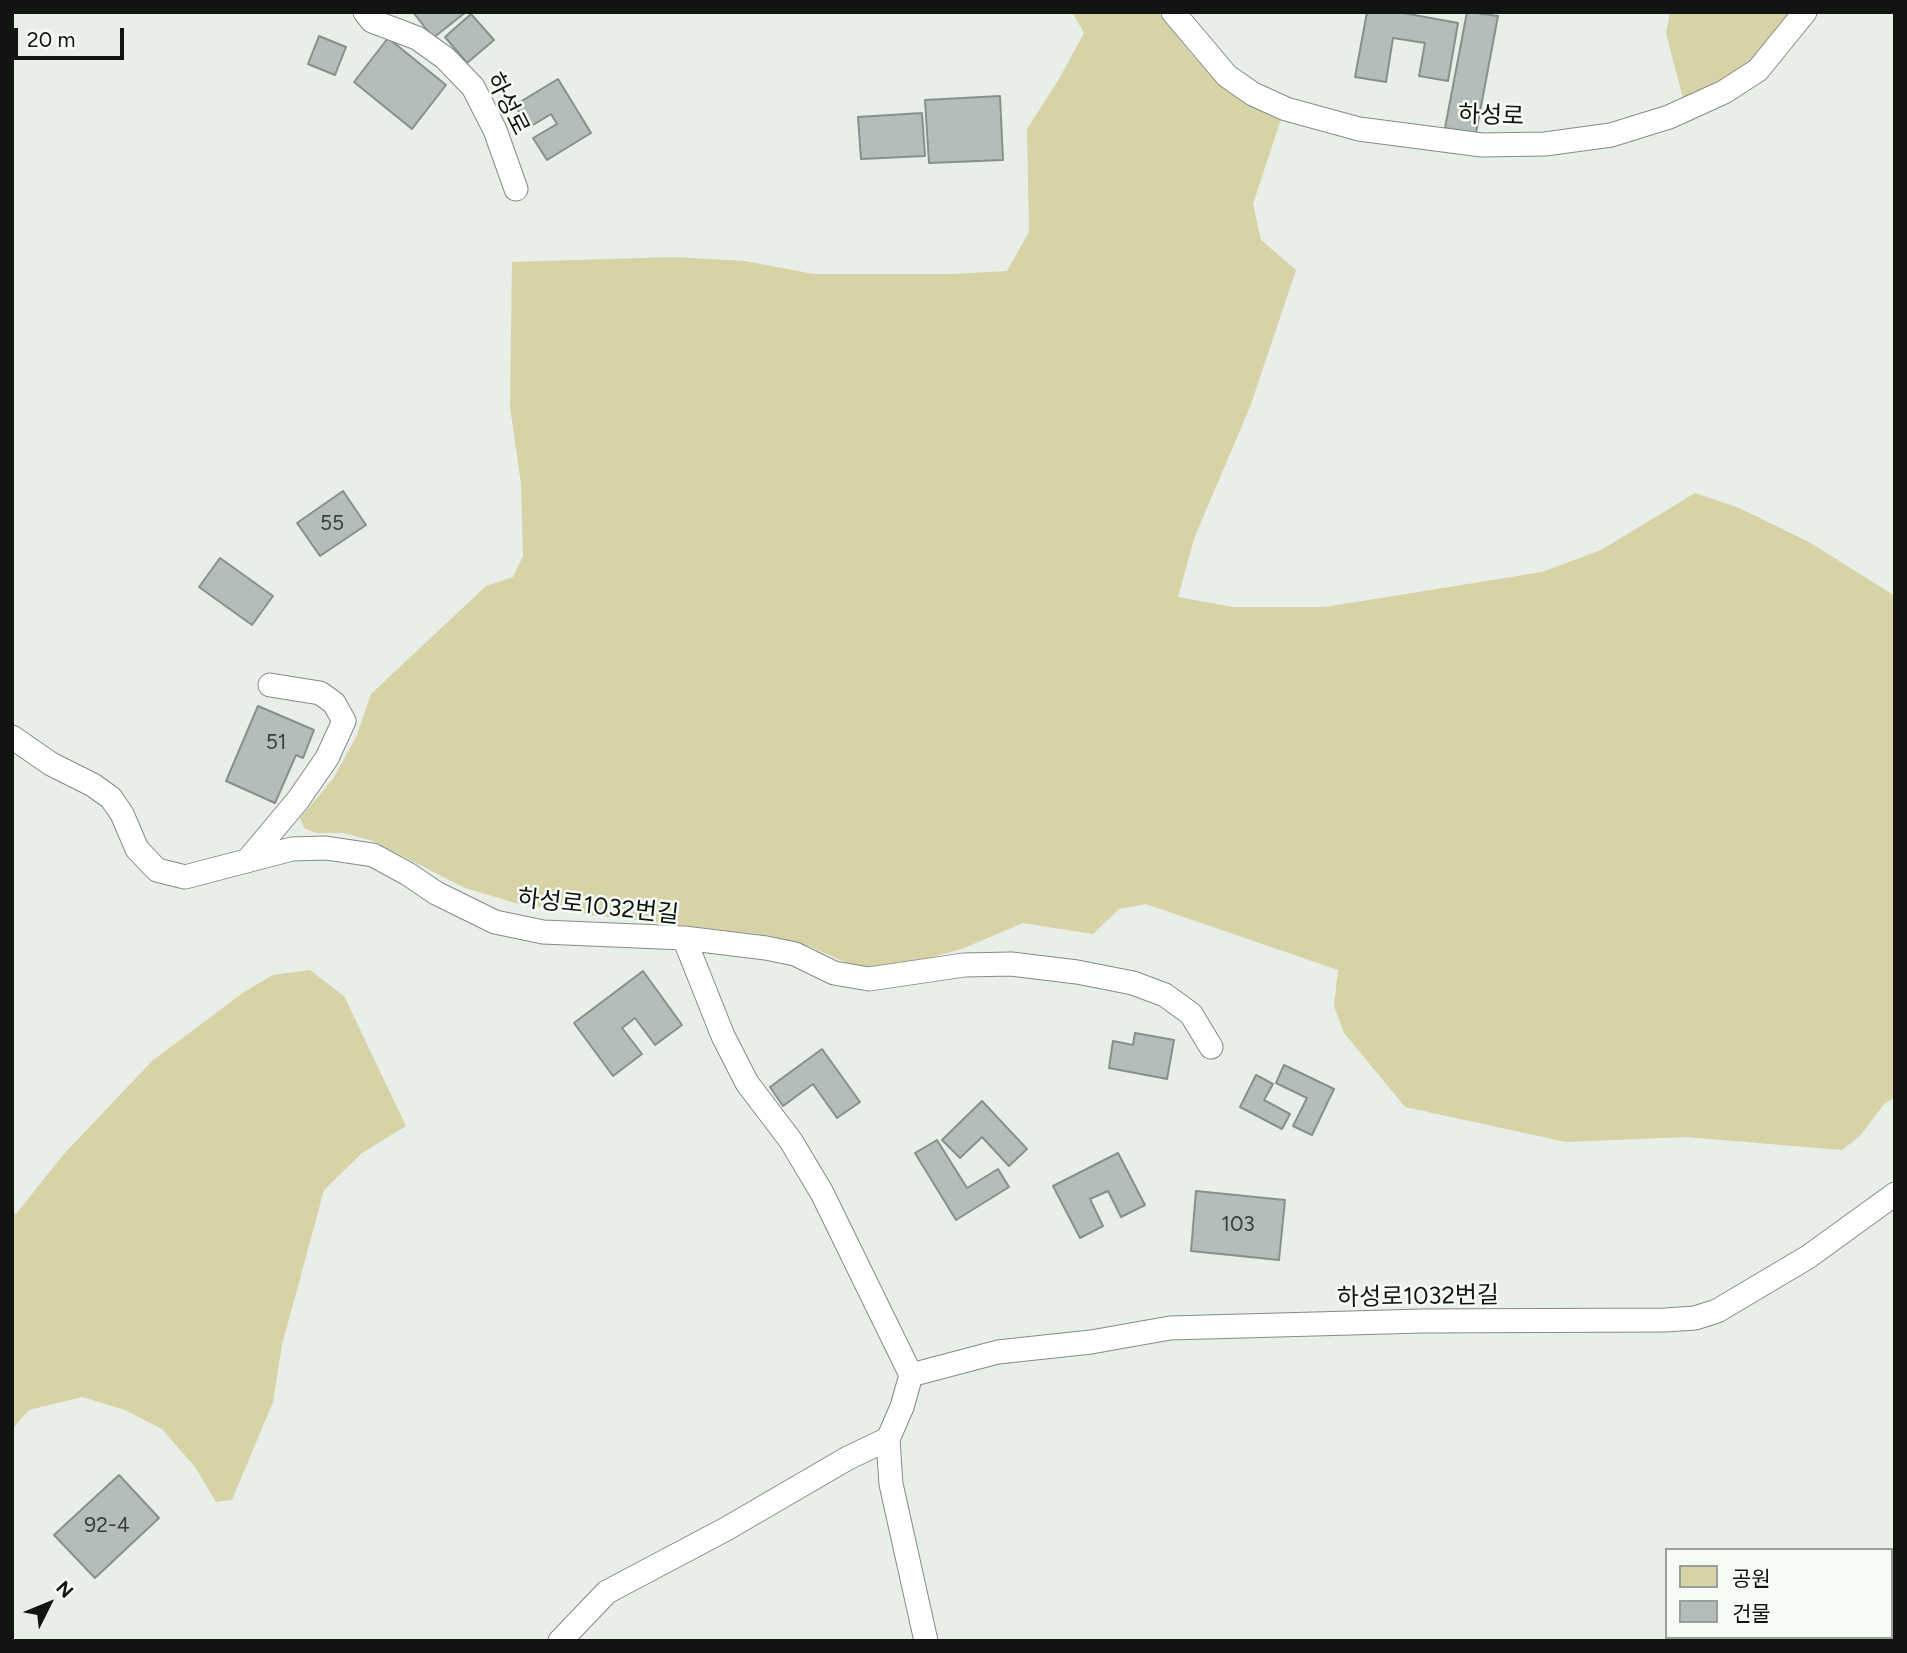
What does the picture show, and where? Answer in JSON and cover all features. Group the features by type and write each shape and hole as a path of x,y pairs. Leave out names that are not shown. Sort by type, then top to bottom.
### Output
{"lane":[{"name":"하성로","path":"365,12 372,21 417,38 445,58 473,87 495,130 516,189"},
{"name":"하성로","path":"1173,12 1227,76 1253,94 1286,109 1359,129 1482,145 1545,144 1611,135 1669,117 1724,92 1758,70 1805,12"},
{"path":"247,861 313,779 327,758 344,721 334,703 320,693 270,684"},
{"name":"하성로1032번길","path":"12,737 51,764 93,785 111,798 122,814 137,849 157,870 185,877 292,849 326,848 373,855 436,893 495,922 543,932 684,938 729,1047 747,1083 791,1141 822,1193 911,1375 998,1352 1091,1342 1170,1328 1423,1321 1695,1318 1717,1311 1808,1257 1895,1194"},
{"path":"684,938 795,954 834,973 869,979 964,965 1012,964 1077,972 1133,983 1165,995 1191,1014 1211,1047"},
{"path":"911,1375 902,1407 888,1439 891,1484 926,1641"},
{"path":"560,1641 607,1592 726,1529 848,1458 888,1439"}],"green space":[{"path":"1072,12 1158,12 1194,57 1231,88 1281,119 1253,204 1261,240 1296,270 1250,407 1195,536 1178,597 1233,607 1325,607 1542,572 1601,550 1695,493 1739,508 1809,542 1895,596 1895,1097 1884,1104 1860,1136 1842,1150 1686,1137 1566,1142 1405,1107 1344,1033 1334,1006 1338,970 1146,904 1119,909 1093,934 1023,923 964,948 885,971 847,963 808,946 758,934 519,904 465,888 373,841 344,833 316,833 304,828 300,818 333,779 357,735 371,694 486,586 513,577 523,556 521,484 510,407 512,262 673,257 745,261 814,274 953,274 1007,271 1029,232 1027,129 1084,33"},
{"path":"1670,12 1800,12 1785,37 1687,114 1666,33"},
{"path":"310,970 344,996 406,1126 362,1153 324,1190 282,1345 273,1402 232,1500 216,1502 195,1467 162,1429 125,1410 82,1397 29,1410 12,1429 12,1212 16,1214 63,1155 152,1061 244,992 273,975"}],"building":[{"path":"413,12 466,12 433,38"},
{"path":"1367,12 1398,12 1458,23 1448,81 1419,76 1425,43 1393,38 1386,82 1355,77"},
{"path":"1467,12 1498,16 1476,133 1445,128"},
{"path":"471,14 494,40 467,63 445,37"},
{"path":"319,36 346,47 335,75 308,64"},
{"path":"388,38 446,85 412,129 354,82"},
{"path":"558,79 591,133 547,160 533,138 557,124 551,114 528,128 515,105"},
{"path":"1000,96 1003,160 929,163 925,100"},
{"path":"922,113 925,156 861,159 858,117"},
{"path":"343,491 366,525 320,556 297,523"},
{"path":"220,558 273,596 252,625 199,587"},
{"path":"258,706 314,730 303,758 296,755 275,803 226,781"},
{"path":"643,971 682,1025 655,1045 635,1018 622,1028 642,1054 613,1076 574,1023"},
{"path":"1135,1033 1174,1040 1167,1079 1109,1068 1113,1041 1133,1045"},
{"path":"822,1049 860,1102 837,1118 813,1084 783,1106 770,1087"},
{"path":"1284,1065 1334,1089 1312,1135 1293,1126 1307,1098 1276,1083"},
{"path":"1256,1075 1273,1084 1264,1100 1290,1114 1282,1129 1240,1107"},
{"path":"982,1101 1027,1149 1009,1166 982,1137 960,1158 942,1140"},
{"path":"937,1140 967,1188 998,1169 1009,1187 956,1220 915,1153"},
{"path":"1118,1153 1145,1205 1121,1217 1108,1191 1090,1199 1103,1226 1080,1238 1053,1186"},
{"path":"1196,1191 1285,1200 1279,1260 1191,1251"},
{"path":"119,1475 159,1518 95,1578 54,1535"}]}
